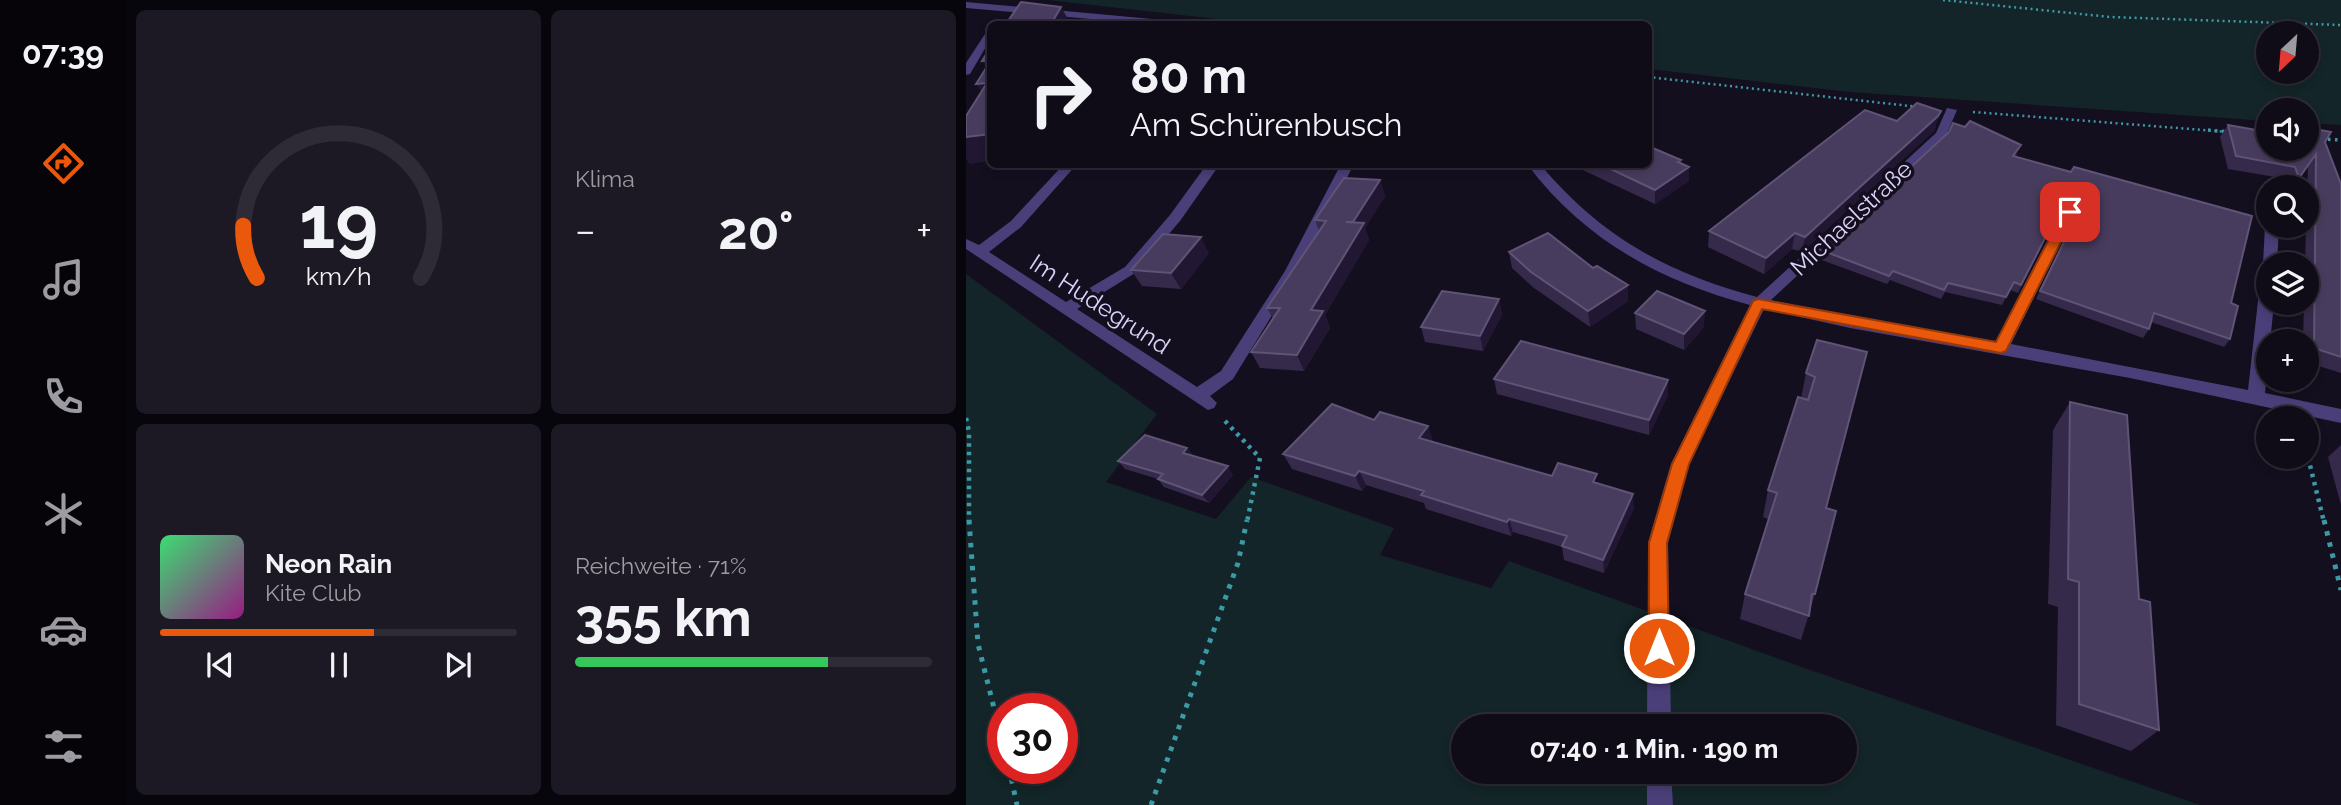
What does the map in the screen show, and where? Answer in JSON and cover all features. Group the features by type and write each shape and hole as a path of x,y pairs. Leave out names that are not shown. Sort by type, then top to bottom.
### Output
{"street":[{"path":"966,5 1004,12 1132,21"},
{"path":"966,72 987,39"},
{"name":"Michaelstraße","path":"1659,714 1658,543 1680,464 1758,304 1941,135 1951,110"},
{"path":"972,247 1016,224 1067,168"},
{"path":"1066,309 1130,270 1175,218 1211,168"},
{"path":"1203,400 1227,375 1292,271 1346,168"},
{"path":"1536,168 1560,198 1606,237 1644,258 1758,304 2001,348 2341,416"},
{"path":"2001,348 2070,212"},
{"name":"Im Hudegrund","path":"972,247 1203,400"},
{"path":"2256,397 2265,315"},
{"path":"1660,784 1660,805"}],"path":[{"path":"1943,0 2110,17 2341,25"},
{"path":"2319,139 2341,140"},
{"path":"1151,805 1238,563 1260,458 1203,400"},
{"path":"966,418 969,432 969,533 978,644 990,693"},
{"path":"2311,469 2341,590"},
{"path":"1012,784 1017,805"}],"shaded area":[{"path":"1048,0 2341,0 2341,125 2319,124 2319,98 2256,98 2256,120 1850,92 1652,69 1652,21 1234,21"},
{"path":"966,274 1157,414 1106,482 1216,519 1251,477 1394,528 1380,555 1491,588 1509,561 1793,664 2200,805 966,805"}],"building":[{"path":"1021,2 1061,7 1053,21 1008,21"},
{"path":"987,67 987,83 976,84"},
{"path":"987,83 987,134 966,137 966,116"},
{"path":"1917,103 1941,111 1805,237 1795,233 1766,258 1709,231 1865,110 1897,121"},
{"path":"1970,121 2021,145 2013,156 2071,172 2074,167 2252,216 2231,303 2238,306 2230,339 2154,313 2149,329 2040,291 2082,205 2074,197 2063,203 2021,285 2014,282 2006,297 1948,283 1944,290 1893,271 1889,276 1821,250 1949,132 1953,123 1965,127"},
{"path":"2228,125 2256,130 2256,160 2236,156"},
{"path":"2319,128 2331,132 2325,142 2341,184 2341,357 2319,350 2319,329 2314,329 2314,315 2319,315 2319,252 2315,252 2315,238 2319,238 2319,175 2316,175 2316,161 2319,161"},
{"path":"1652,148 1681,160 1678,162 1689,167 1655,190 1608,168 1652,168"},
{"path":"2263,161 2311,161 2301,175 2298,175 2295,167"},
{"path":"1344,178 1380,180 1353,222 1346,222 1364,223 1311,310 1323,311 1297,355 1251,352 1280,308 1267,308 1326,221 1315,220"},
{"path":"1548,233 1593,268 1597,266 1628,285 1588,311 1531,272 1509,252"},
{"path":"1163,234 1201,237 1171,273 1131,270"},
{"path":"1442,291 1499,299 1480,336 1421,327"},
{"path":"1657,291 1705,311 1684,334 1635,313"},
{"path":"1817,340 1867,352 1826,508 1836,511 1815,594 1812,594 1809,616 1745,594 1777,493 1768,490 1798,397 1808,400 1815,377 1806,373"},
{"path":"1521,341 1668,380 1649,420 1494,379"},
{"path":"2070,402 2127,415 2139,599 2150,602 2159,730 2079,704 2079,582 2068,579"},
{"path":"1332,404 1374,420 1380,412 1428,426 1419,438 1552,476 1558,463 1597,474 1593,482 1633,494 1603,560 1562,546 1567,536 1509,519 1507,522 1421,495 1424,491 1359,471 1355,476 1283,454"},
{"path":"1145,435 1187,448 1183,453 1228,466 1202,495 1158,479 1163,474 1118,461"}],"route":[{"path":"1659,648 1658,543 1680,464 1758,304 2001,348 2070,212"}]}
